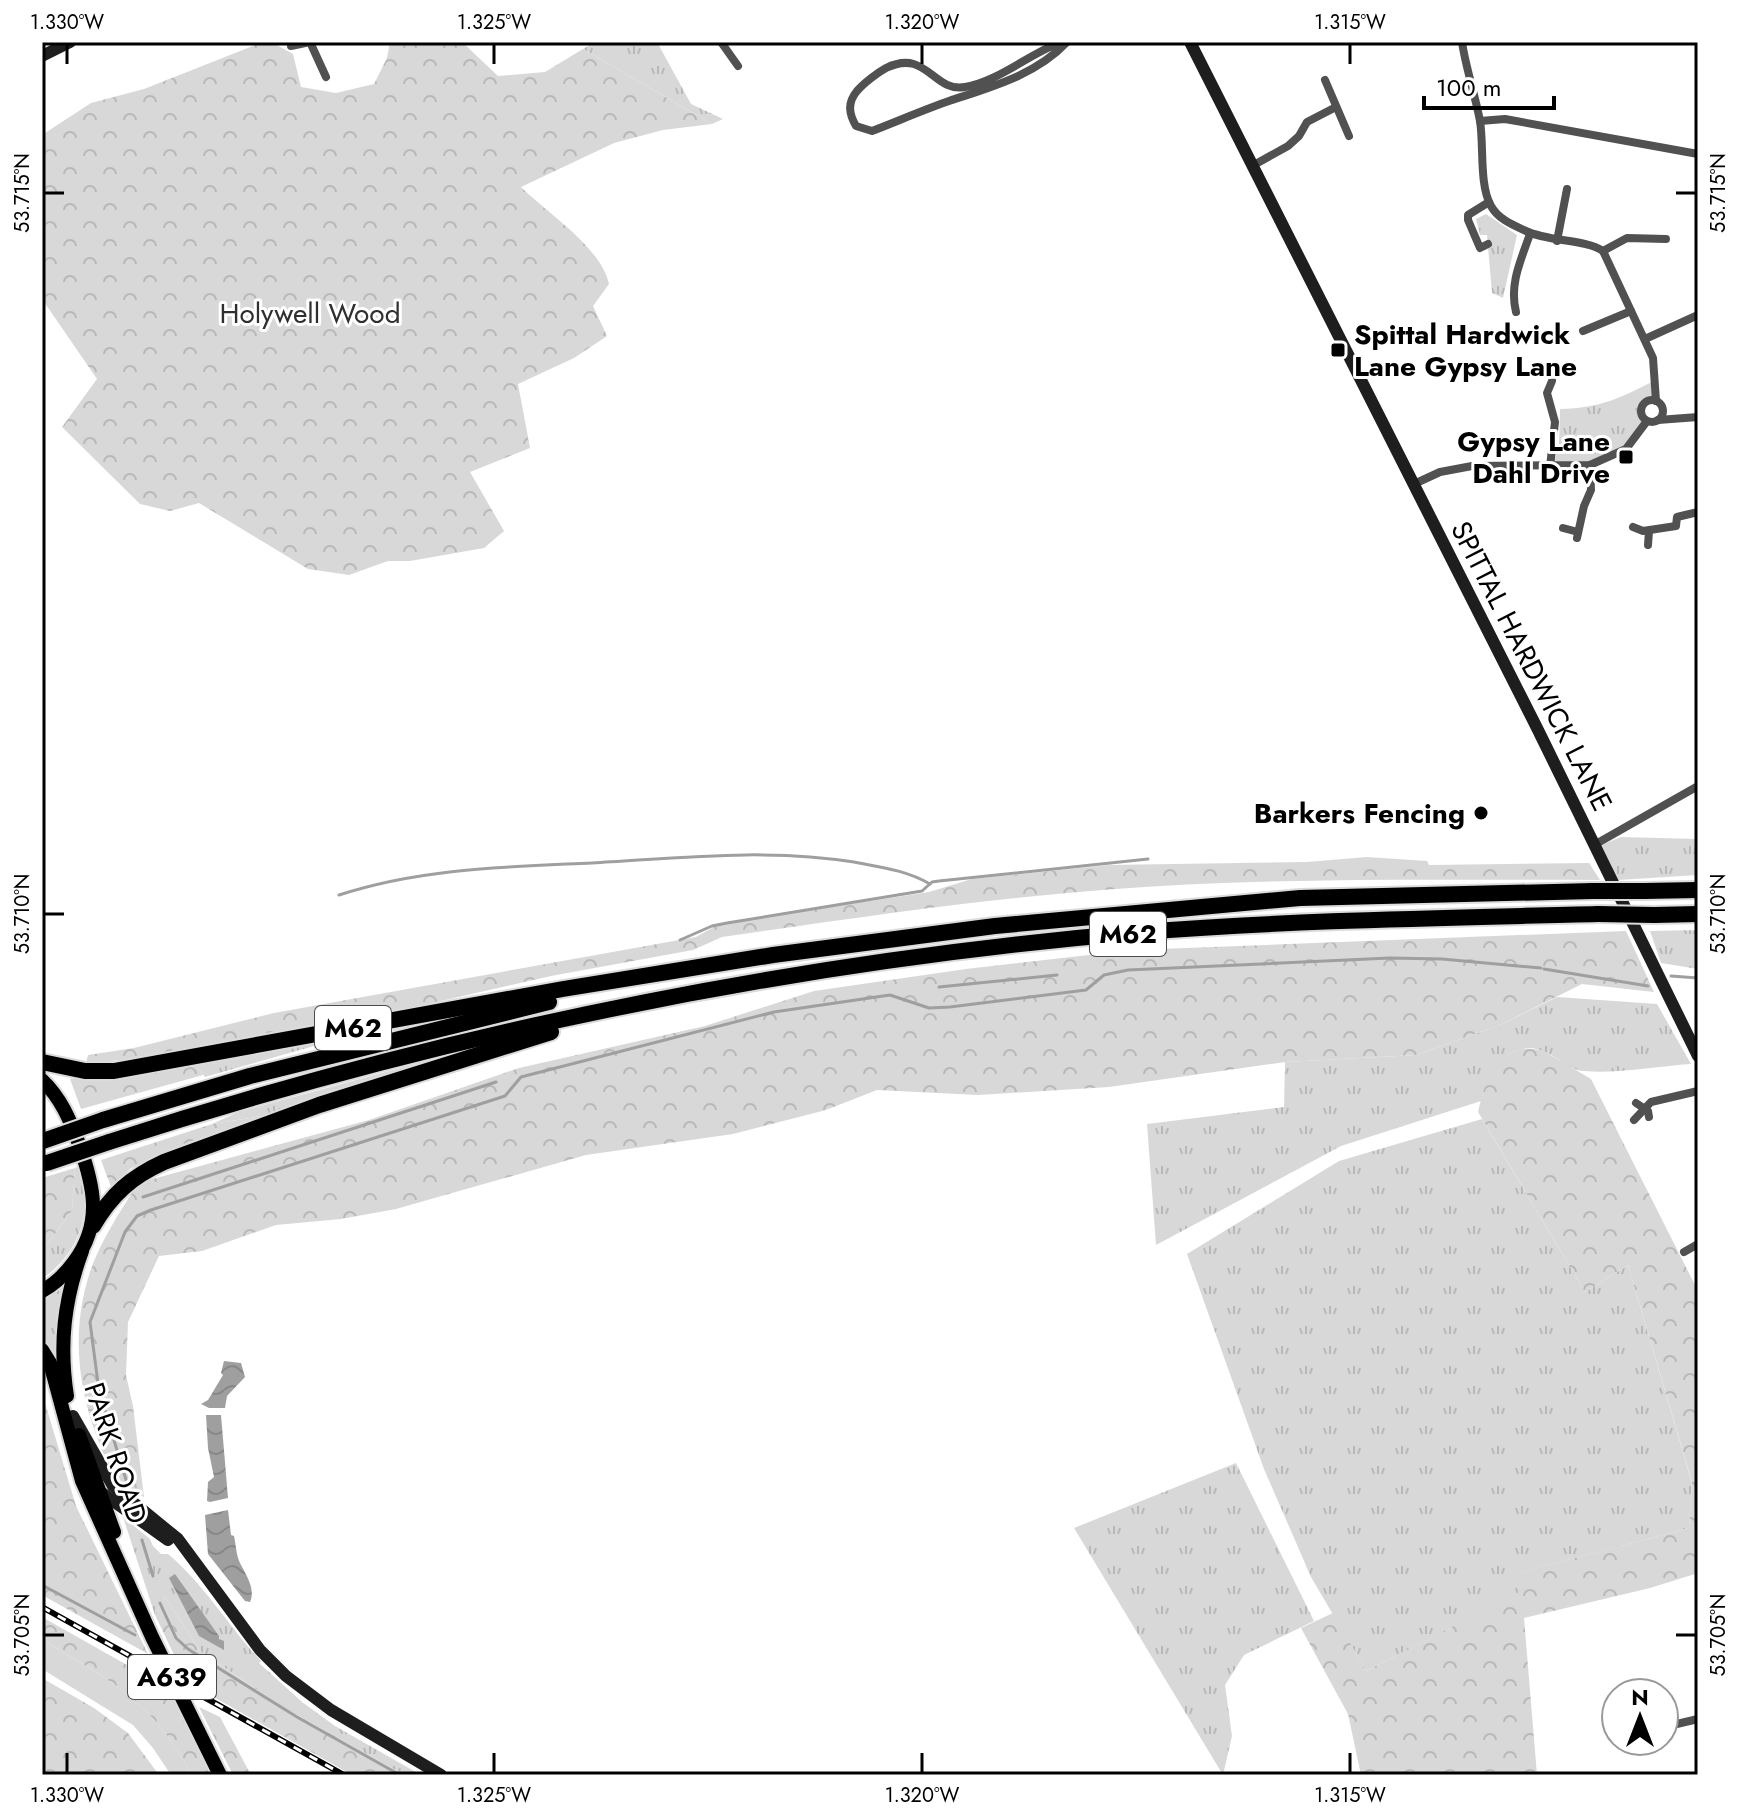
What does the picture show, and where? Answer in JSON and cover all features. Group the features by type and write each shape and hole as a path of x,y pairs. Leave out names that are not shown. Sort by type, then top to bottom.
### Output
{"highway":[{"name":"M62","path":"42,1062 85,1071 114,1071 563,989 876,940 1160,909 1300,898 1698,890"},
{"name":"M62","path":"44,1164 324,1076 469,1040 663,998 872,964 1142,932 1323,921 1698,914"},
{"name":"M62","path":"42,1141 250,1076 664,974"},
{"path":"93,1226 116,1192 141,1172 164,1162 319,1105 663,998"}],"main road":[{"path":"42,1080 64,1108 89,1173 94,1202 93,1226 82,1251 60,1278 42,1291"},
{"name":"PARK ROAD","path":"82,1251 64,1315 63,1369 63,1396 82,1481 152,1637 220,1775"},
{"name":"PARK ROAD","path":"42,1350 73,1416 126,1565 127,1577"},
{"path":"42,1368 63,1396"}],"street":[{"path":"42,56 70,42"},
{"path":"291,42 291,46 310,42 326,77"},
{"path":"721,42 738,66"},
{"path":"1064,42 1056,53 1034,69 872,131 856,126 850,115 850,105 857,92 881,71 899,62 924,67 951,87 965,87 984,81 1064,42"},
{"name":"SPITTAL HARDWICK LANE","path":"1190,42 1698,1056"},
{"path":"1462,42 1480,121 1489,202 1505,221 1530,234 1588,244 1603,251 1653,358 1655,388 1652,401 1641,410 1647,421"},
{"path":"1325,80 1349,136"},
{"path":"1252,166 1288,146 1299,136 1307,122 1336,107"},
{"path":"1480,121 1505,119 1698,154"},
{"path":"1557,241 1567,189"},
{"path":"1488,244 1480,248 1468,215 1489,202"},
{"path":"1516,312 1512,296 1515,277 1530,234"},
{"path":"1603,251 1627,238 1666,239"},
{"path":"1583,331 1631,311"},
{"path":"1645,339 1698,315"},
{"path":"1541,378 1550,384 1547,399 1555,422 1550,467"},
{"path":"1652,401 1661,405 1660,416"},
{"path":"1414,484 1455,468 1590,465 1626,449 1647,421 1660,416 1697,419"},
{"path":"1563,528 1578,535 1591,490 1590,465"},
{"path":"1633,527 1649,531 1676,526 1677,517 1681,514 1698,512"},
{"path":"1648,545 1649,531"},
{"path":"1594,845 1698,786"},
{"path":"1634,1120 1657,1099 1698,1091"},
{"path":"1684,1252 1698,1244"},
{"path":"73,1416 113,1486 178,1539 260,1650 286,1676 331,1710 441,1775"},
{"path":"82,1481 184,1551"}],"green space":[{"name":"Holywell Wood","path":"263,42 271,42 293,54 301,87 336,93 374,84 387,58 390,42 462,42 498,76 545,72 583,49 712,124 663,130 614,143 521,187 585,244 604,270 609,284 593,306 607,336 574,358 518,384 530,448 470,472 504,531 484,548 410,561 388,561 349,575 308,569 199,503 170,511 140,504 62,427 97,379 42,299 42,135 91,103 144,89"},
{"path":"595,42 657,42 691,104 723,119 712,124 583,49"},
{"path":"1486,214 1517,235 1503,298 1492,293 1487,235 1480,235 1476,219"},
{"path":"1656,380 1656,401 1643,405 1642,416 1647,421 1627,444 1607,457 1553,467 1559,443 1560,409 1610,401"},
{"path":"1621,837 1698,839 1698,875 1618,880 1599,846"},
{"path":"1367,857 1427,861 1429,865 1589,863 1600,880 1226,883 1102,890 959,905 722,937 693,950 551,976 406,1009 133,1059 86,1063 88,1055 134,1048 274,1013 696,937 719,924 929,892 972,879 1109,865 1307,862"},
{"path":"1698,930 1698,969 1661,963 1650,931"},
{"path":"1626,931 1654,992 1582,984 1500,1025 1416,1055 1285,1062 1109,1087 978,1095 877,1090 826,1110 733,1134 586,1155 396,1209 341,1219 276,1225 202,1251 159,1256 128,1322 126,1375 133,1406 144,1497 126,1487 114,1473 90,1417 79,1357 84,1295 98,1251 138,1183 369,1120 519,1068 705,1026 814,991 966,969 1133,950"},
{"path":"1557,997 1657,1004 1691,1064 1623,1071 1584,1071 1545,1052 1521,1049 1511,1053 1495,1069 1481,1101 1341,1146 1156,1245 1147,1124 1284,1107 1285,1062 1416,1055 1500,1025"},
{"path":"374,1029 205,1077 193,1062"},
{"path":"1522,1048 1542,1050 1591,1079 1698,1291 1698,1573 1650,1588 1524,1618 1537,1775 1361,1775 1348,1714 1301,1628 1333,1613 1366,1671 1518,1593 1517,1573 1689,1528 1692,1482 1628,1265 1585,1292 1478,1112 1496,1065"},
{"path":"459,1052 269,1115 212,1124 238,1112"},
{"path":"195,1064 203,1075 81,1109 70,1079 113,1078"},
{"path":"269,1115 131,1168 111,1187 101,1160 212,1124"},
{"path":"1482,1119 1585,1292 1628,1265 1692,1483 1689,1528 1518,1573 1519,1593 1366,1671 1311,1577 1264,1469 1187,1254 1339,1161"},
{"path":"79,1166 85,1199 80,1229 66,1256 42,1279 42,1251 72,1211 75,1168"},
{"path":"75,1168 72,1211 42,1251 42,1178"},
{"path":"65,1286 57,1321 57,1360 42,1335 42,1300"},
{"path":"42,1393 76,1506 148,1654 42,1595"},
{"path":"1236,1463 1314,1621 1244,1655 1225,1685 1232,1736 1223,1775 1074,1528"},
{"path":"123,1517 150,1539 161,1554 168,1554 181,1566 261,1661 259,1663 302,1702 335,1726 421,1775 404,1775 281,1706 200,1651 165,1597 155,1615","holes":["174,1574 220,1640 199,1635 177,1593"]},
{"path":"165,1597 200,1651 281,1706 404,1775 352,1775 187,1682 155,1615"},
{"path":"42,1617 173,1691 213,1775 192,1775 177,1749 145,1710 110,1681 42,1640"},
{"path":"42,1640 110,1681 145,1710 177,1749 192,1775 171,1775 133,1725 42,1669"},
{"path":"42,1678 94,1708 128,1733 159,1775 42,1775"},
{"path":"199,1707 220,1717 251,1775 233,1775"}],"water":[{"path":"224,1361 241,1363 245,1377 227,1396 225,1408 209,1408 201,1404 208,1400 223,1375"},
{"path":"206,1415 221,1415 228,1498 210,1502 207,1501 208,1482 214,1477"},
{"path":"228,1510 231,1535 234,1536 239,1560 251,1587 250,1602 245,1601 208,1554 205,1515"},
{"path":"175,1574 219,1639 224,1641 224,1650 199,1636 169,1578"}],"waterway":[{"path":"339,895 401,879 464,870 723,855 788,856 854,862 902,872 930,884"},
{"path":"680,940 712,926 922,891 932,882 1148,859"},
{"path":"127,1483 99,1391 90,1322 125,1232 137,1216 151,1210 505,1096 521,1077 774,1012 890,995 929,1008 950,1007 1086,990 1104,975 1128,970 1390,958 1442,959 1541,968"},
{"path":"1544,969 1648,986"},
{"path":"939,987 1057,975"},
{"path":"1671,976 1698,978"},
{"path":"143,1197 496,1082"},
{"path":"142,1540 153,1576"},
{"path":"42,1585 135,1635"},
{"path":"160,1603 176,1638 188,1649 297,1717 400,1775"}],"railway":[{"path":"42,1607 344,1775"}],"place":[{"name":"Spittal Hardwick Lane Gypsy Lane","path":"1338,350"},
{"name":"Gypsy Lane Dahl Drive","path":"1626,457"},
{"name":"Barkers Fencing","path":"1481,813"}]}
